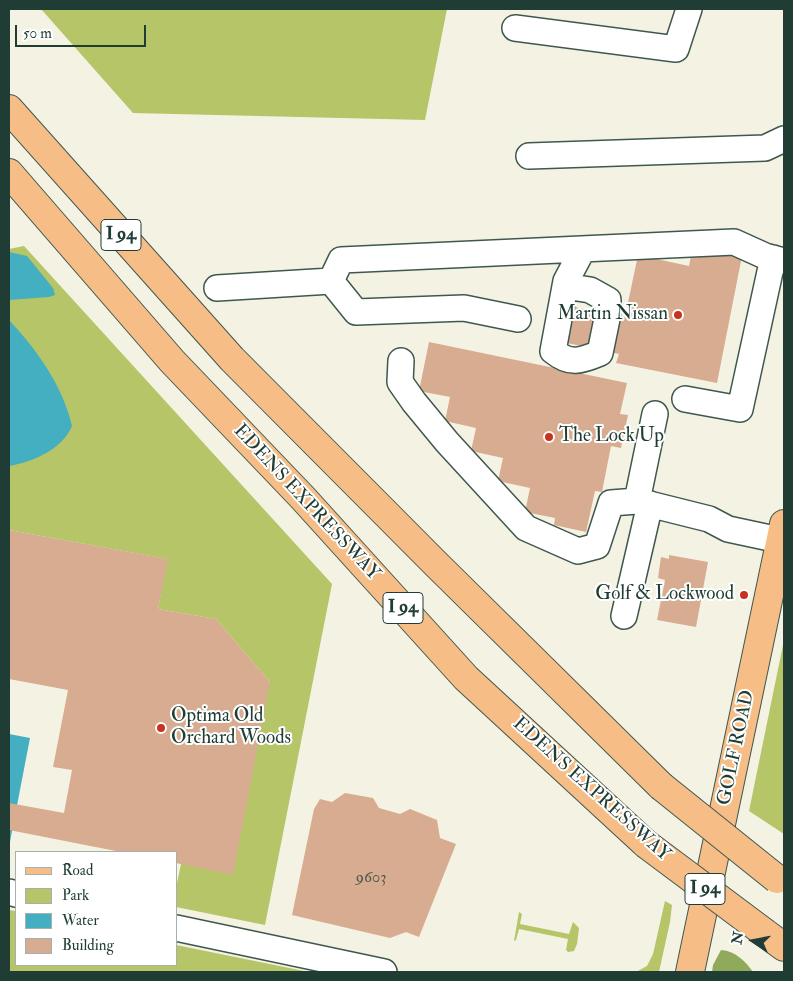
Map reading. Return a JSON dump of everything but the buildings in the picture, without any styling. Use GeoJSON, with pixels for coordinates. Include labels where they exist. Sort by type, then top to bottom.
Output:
{"type":"FeatureCollection","features":[{"type":"Feature","properties":{"kind":"main road","name":"I 94"},"geometry":{"type":"LineString","coordinates":[[10,110],[232,359],[436,564],[661,786],[781,881]]}},
{"type":"Feature","properties":{"kind":"main road","name":"EDENS EXPRESSWAY"},"geometry":{"type":"LineString","coordinates":[[9,173],[172,361],[303,498],[466,678],[646,844],[774,940]]}},
{"type":"Feature","properties":{"kind":"main road","name":"GOLF ROAD"},"geometry":{"type":"LineString","coordinates":[[690,972],[783,535]]}},
{"type":"Feature","properties":{"kind":"street"},"geometry":{"type":"LineString","coordinates":[[515,28],[676,49],[689,9]]}},
{"type":"Feature","properties":{"kind":"street"},"geometry":{"type":"LineString","coordinates":[[529,156],[765,148],[784,139]]}},
{"type":"Feature","properties":{"kind":"street"},"geometry":{"type":"LineString","coordinates":[[331,281],[341,260],[734,242],[778,259],[740,409],[685,399]]}},
{"type":"Feature","properties":{"kind":"street"},"geometry":{"type":"LineString","coordinates":[[565,286],[584,249]]}},
{"type":"Feature","properties":{"kind":"street"},"geometry":{"type":"LineString","coordinates":[[217,288],[331,281]]}},
{"type":"Feature","properties":{"kind":"street"},"geometry":{"type":"LineString","coordinates":[[331,281],[356,312],[464,308],[518,319]]}},
{"type":"Feature","properties":{"kind":"street"},"geometry":{"type":"LineString","coordinates":[[401,361],[400,382],[414,402],[447,442],[526,528],[578,551],[597,546],[611,503],[644,503],[709,519],[728,529],[783,535]]}},
{"type":"Feature","properties":{"kind":"street"},"geometry":{"type":"LineString","coordinates":[[624,616],[644,503],[654,414]]}},
{"type":"Feature","properties":{"kind":"street"},"geometry":{"type":"LineString","coordinates":[[178,928],[342,968],[384,972]]}},
{"type":"Feature","properties":{"kind":"green space"},"geometry":{"type":"Polygon","coordinates":[[[41,9],[447,9],[425,120],[133,113],[41,9]]]}},
{"type":"Feature","properties":{"kind":"green space"},"geometry":{"type":"Polygon","coordinates":[[[24,246],[332,584],[265,925],[178,907],[178,878],[181,864],[270,682],[216,619],[158,609],[167,559],[9,530],[9,249],[24,246]]]}},
{"type":"Feature","properties":{"kind":"green space"},"geometry":{"type":"Polygon","coordinates":[[[784,640],[784,834],[749,811],[784,640]]]}},
{"type":"Feature","properties":{"kind":"green space"},"geometry":{"type":"Polygon","coordinates":[[[665,901],[672,905],[659,972],[636,972],[647,966],[653,954],[665,901]]]}},
{"type":"Feature","properties":{"kind":"green space"},"geometry":{"type":"Polygon","coordinates":[[[9,910],[15,911],[15,966],[178,966],[178,945],[309,972],[9,972],[9,910]]]}},
{"type":"Feature","properties":{"kind":"green space"},"geometry":{"type":"Polygon","coordinates":[[[519,912],[522,914],[520,924],[569,934],[573,922],[579,928],[574,951],[568,952],[566,950],[568,939],[519,929],[514,941],[519,912]]]}},
{"type":"Feature","properties":{"kind":"green space"},"geometry":{"type":"Polygon","coordinates":[[[721,950],[736,955],[753,972],[712,972],[713,965],[721,950]]]}},
{"type":"Feature","properties":{"kind":"water"},"geometry":{"type":"Polygon","coordinates":[[[9,252],[27,256],[53,288],[55,295],[9,300],[9,252]]]}},
{"type":"Feature","properties":{"kind":"water"},"geometry":{"type":"Polygon","coordinates":[[[9,320],[48,369],[68,411],[72,426],[61,442],[45,454],[9,466],[9,320]]]}},
{"type":"Feature","properties":{"kind":"water"},"geometry":{"type":"Polygon","coordinates":[[[9,734],[30,738],[9,847],[9,734]]]}},
{"type":"Feature","properties":{"kind":"place","name":"Martin Nissan"},"geometry":{"type":"Point","coordinates":[678,315]}},
{"type":"Feature","properties":{"kind":"place","name":"The Lock Up"},"geometry":{"type":"Point","coordinates":[549,437]}},
{"type":"Feature","properties":{"kind":"place","name":"Golf & Lockwood"},"geometry":{"type":"Point","coordinates":[744,595]}},
{"type":"Feature","properties":{"kind":"place","name":"Optima Old Orchard Woods"},"geometry":{"type":"Point","coordinates":[161,728]}}]}
